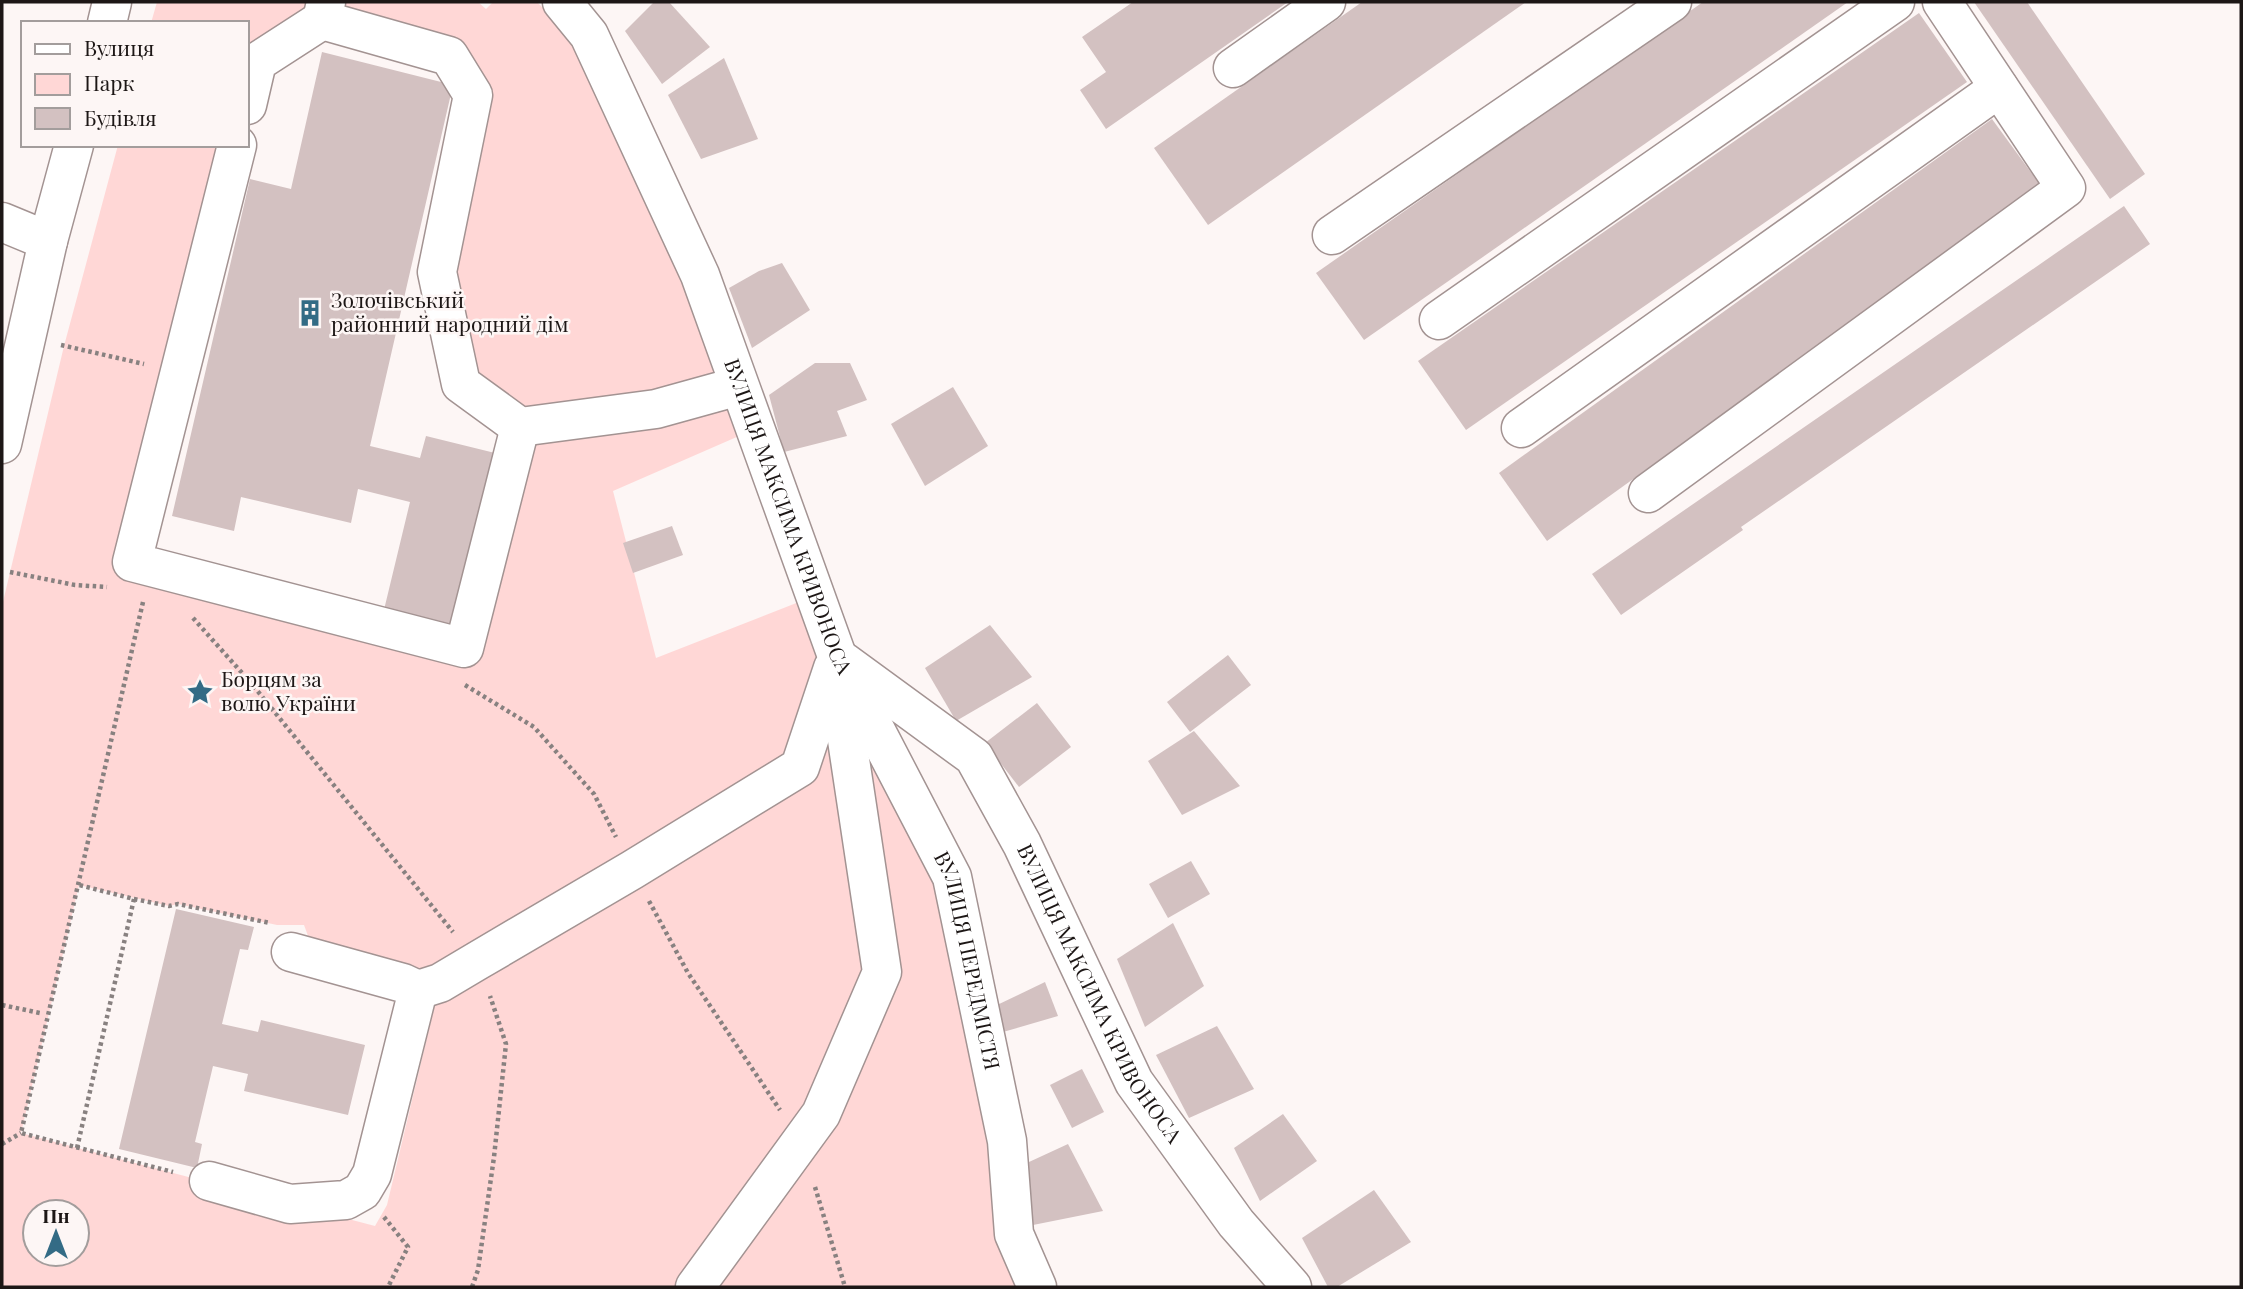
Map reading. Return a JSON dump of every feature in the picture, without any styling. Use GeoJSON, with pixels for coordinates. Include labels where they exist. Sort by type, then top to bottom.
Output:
{"type":"FeatureCollection","features":[{"type":"Feature","properties":{"kind":"street"},"geometry":{"type":"LineString","coordinates":[[107,21],[112,2]]}},
{"type":"Feature","properties":{"kind":"street","name":"ВУЛИЦЯ МАКСИМА КРИВОНОСА"},"geometry":{"type":"LineString","coordinates":[[562,2],[589,34],[700,275],[837,656],[974,757],[1022,844],[1134,1082],[1236,1223],[1292,1287]]}},
{"type":"Feature","properties":{"kind":"street"},"geometry":{"type":"LineString","coordinates":[[1233,68],[1326,2]]}},
{"type":"Feature","properties":{"kind":"street"},"geometry":{"type":"LineString","coordinates":[[1332,235],[1672,2]]}},
{"type":"Feature","properties":{"kind":"street"},"geometry":{"type":"LineString","coordinates":[[1439,320],[1895,2]]}},
{"type":"Feature","properties":{"kind":"street"},"geometry":{"type":"LineString","coordinates":[[1648,493],[2066,188],[1942,2]]}},
{"type":"Feature","properties":{"kind":"street"},"geometry":{"type":"LineString","coordinates":[[248,101],[257,62],[324,11],[449,56],[473,95],[437,272],[461,384],[520,427],[656,409],[738,386]]}},
{"type":"Feature","properties":{"kind":"street"},"geometry":{"type":"LineString","coordinates":[[1521,428],[2000,88]]}},
{"type":"Feature","properties":{"kind":"street"},"geometry":{"type":"LineString","coordinates":[[2,444],[48,241],[73,147]]}},
{"type":"Feature","properties":{"kind":"street"},"geometry":{"type":"LineString","coordinates":[[236,147],[132,562],[151,570],[464,648],[520,427]]}},
{"type":"Feature","properties":{"kind":"street"},"geometry":{"type":"LineString","coordinates":[[2,222],[48,241]]}},
{"type":"Feature","properties":{"kind":"street"},"geometry":{"type":"LineString","coordinates":[[291,951],[403,983],[418,990],[440,983],[800,767],[837,656]]}},
{"type":"Feature","properties":{"kind":"street"},"geometry":{"type":"LineString","coordinates":[[695,1287],[821,1114],[882,972],[838,683],[837,656]]}},
{"type":"Feature","properties":{"kind":"street","name":"ВУЛИЦЯ ПЕРЕДМІСТЯ"},"geometry":{"type":"LineString","coordinates":[[837,656],[952,877],[1006,1141],[1014,1234],[1037,1287]]}},
{"type":"Feature","properties":{"kind":"street"},"geometry":{"type":"LineString","coordinates":[[209,1181],[290,1204],[345,1200],[362,1191],[372,1174],[418,990]]}},
{"type":"Feature","properties":{"kind":"path"},"geometry":{"type":"LineString","coordinates":[[26,337],[179,373]]}},
{"type":"Feature","properties":{"kind":"path"},"geometry":{"type":"LineString","coordinates":[[10,572],[75,585],[131,590],[151,570]]}},
{"type":"Feature","properties":{"kind":"path"},"geometry":{"type":"LineString","coordinates":[[21,1133],[151,570]]}},
{"type":"Feature","properties":{"kind":"path"},"geometry":{"type":"LineString","coordinates":[[187,612],[251,683],[477,961],[485,979],[506,1044],[494,1157],[478,1270],[472,1287]]}},
{"type":"Feature","properties":{"kind":"path"},"geometry":{"type":"LineString","coordinates":[[464,684],[534,727],[594,794],[688,973],[801,1142],[845,1287]]}},
{"type":"Feature","properties":{"kind":"path"},"geometry":{"type":"LineString","coordinates":[[79,885],[134,899],[169,906],[178,904],[277,925],[291,951]]}},
{"type":"Feature","properties":{"kind":"path"},"geometry":{"type":"LineString","coordinates":[[77,1148],[134,899]]}},
{"type":"Feature","properties":{"kind":"path"},"geometry":{"type":"LineString","coordinates":[[2,1005],[40,1013]]}},
{"type":"Feature","properties":{"kind":"path"},"geometry":{"type":"LineString","coordinates":[[2,1144],[21,1133],[209,1181]]}},
{"type":"Feature","properties":{"kind":"path"},"geometry":{"type":"LineString","coordinates":[[362,1191],[408,1247],[388,1287]]}},
{"type":"Feature","properties":{"kind":"green space"},"geometry":{"type":"Polygon","coordinates":[[[157,2],[478,2],[486,9],[493,2],[537,2],[577,42],[685,278],[739,436],[613,491],[656,658],[804,600],[952,877],[1037,1287],[2,1287],[2,606],[64,346],[117,147],[236,147],[132,562],[376,626],[520,427],[461,384],[437,272],[473,95],[449,56],[322,20],[258,62],[248,101],[248,21],[152,21],[157,2]],[[79,885],[21,1133],[375,1226],[387,1205],[440,983],[314,952],[304,925],[277,925],[178,904],[169,906],[79,885]]]}},
{"type":"Feature","properties":{"kind":"building"},"geometry":{"type":"Polygon","coordinates":[[[654,2],[669,2],[710,47],[662,84],[625,31],[654,2]]]}},
{"type":"Feature","properties":{"kind":"building"},"geometry":{"type":"Polygon","coordinates":[[[1133,2],[1288,2],[1106,129],[1080,90],[1106,72],[1082,37],[1133,2]]]}},
{"type":"Feature","properties":{"kind":"building"},"geometry":{"type":"Polygon","coordinates":[[[1362,2],[1526,2],[1208,225],[1154,148],[1362,2]]]}},
{"type":"Feature","properties":{"kind":"building"},"geometry":{"type":"Polygon","coordinates":[[[1703,2],[1848,2],[1364,340],[1316,273],[1703,2]]]}},
{"type":"Feature","properties":{"kind":"building"},"geometry":{"type":"Polygon","coordinates":[[[1974,2],[2027,2],[2145,174],[2110,199],[1974,2]]]}},
{"type":"Feature","properties":{"kind":"building"},"geometry":{"type":"Polygon","coordinates":[[[1919,13],[1967,82],[1466,430],[1418,361],[1919,13]]]}},
{"type":"Feature","properties":{"kind":"building","name":"Золочівський районний народний дім"},"geometry":{"type":"Polygon","coordinates":[[[322,52],[453,85],[370,446],[420,458],[426,436],[495,453],[452,632],[383,614],[410,502],[358,489],[351,523],[241,497],[234,531],[172,516],[250,179],[291,189],[322,52]]]}},
{"type":"Feature","properties":{"kind":"building"},"geometry":{"type":"Polygon","coordinates":[[[724,58],[758,139],[701,159],[668,95],[724,58]]]}},
{"type":"Feature","properties":{"kind":"building"},"geometry":{"type":"Polygon","coordinates":[[[1992,119],[2041,186],[1547,541],[1499,473],[1992,119]]]}},
{"type":"Feature","properties":{"kind":"building"},"geometry":{"type":"Polygon","coordinates":[[[2124,206],[2150,244],[1741,527],[1743,530],[1621,615],[1592,574],[2124,206]]]}},
{"type":"Feature","properties":{"kind":"building"},"geometry":{"type":"Polygon","coordinates":[[[782,263],[810,310],[752,348],[729,288],[759,271],[782,263]]]}},
{"type":"Feature","properties":{"kind":"building"},"geometry":{"type":"Polygon","coordinates":[[[815,363],[850,363],[867,400],[837,411],[847,436],[784,452],[769,395],[815,363]]]}},
{"type":"Feature","properties":{"kind":"building"},"geometry":{"type":"Polygon","coordinates":[[[953,387],[988,446],[925,486],[891,424],[953,387]]]}},
{"type":"Feature","properties":{"kind":"building"},"geometry":{"type":"Polygon","coordinates":[[[672,526],[683,555],[633,573],[623,543],[672,526]]]}},
{"type":"Feature","properties":{"kind":"building"},"geometry":{"type":"Polygon","coordinates":[[[990,625],[1032,677],[956,721],[925,668],[990,625]]]}},
{"type":"Feature","properties":{"kind":"building"},"geometry":{"type":"Polygon","coordinates":[[[1228,655],[1251,685],[1190,732],[1167,702],[1228,655]]]}},
{"type":"Feature","properties":{"kind":"building"},"geometry":{"type":"Polygon","coordinates":[[[1037,703],[1071,747],[1019,787],[985,743],[1037,703]]]}},
{"type":"Feature","properties":{"kind":"building"},"geometry":{"type":"Polygon","coordinates":[[[1194,731],[1240,786],[1182,815],[1148,761],[1194,731]]]}},
{"type":"Feature","properties":{"kind":"building"},"geometry":{"type":"Polygon","coordinates":[[[1191,861],[1210,894],[1168,918],[1149,884],[1191,861]]]}},
{"type":"Feature","properties":{"kind":"building"},"geometry":{"type":"Polygon","coordinates":[[[176,909],[254,927],[248,950],[240,949],[222,1024],[258,1032],[261,1020],[365,1045],[348,1115],[244,1091],[248,1074],[213,1066],[195,1142],[202,1144],[197,1168],[119,1149],[176,909]]]}},
{"type":"Feature","properties":{"kind":"building"},"geometry":{"type":"Polygon","coordinates":[[[1173,923],[1204,986],[1145,1027],[1117,959],[1173,923]]]}},
{"type":"Feature","properties":{"kind":"building"},"geometry":{"type":"Polygon","coordinates":[[[1045,982],[1058,1016],[1003,1032],[995,1006],[1045,982]]]}},
{"type":"Feature","properties":{"kind":"building"},"geometry":{"type":"Polygon","coordinates":[[[1217,1026],[1254,1089],[1189,1118],[1156,1055],[1217,1026]]]}},
{"type":"Feature","properties":{"kind":"building"},"geometry":{"type":"Polygon","coordinates":[[[1082,1069],[1104,1112],[1072,1128],[1050,1085],[1082,1069]]]}},
{"type":"Feature","properties":{"kind":"building"},"geometry":{"type":"Polygon","coordinates":[[[1283,1114],[1317,1161],[1260,1201],[1234,1148],[1283,1114]]]}},
{"type":"Feature","properties":{"kind":"building"},"geometry":{"type":"Polygon","coordinates":[[[1068,1144],[1103,1211],[1033,1225],[1016,1168],[1068,1144]]]}},
{"type":"Feature","properties":{"kind":"building"},"geometry":{"type":"Polygon","coordinates":[[[1374,1190],[1411,1242],[1337,1287],[1328,1287],[1302,1238],[1374,1190]]]}},
{"type":"Feature","properties":{"kind":"place","name":"Золочівський районний народний дім"},"geometry":{"type":"Point","coordinates":[310,313]}},
{"type":"Feature","properties":{"kind":"place","name":"Борцям за волю України"},"geometry":{"type":"Point","coordinates":[200,692]}}]}
